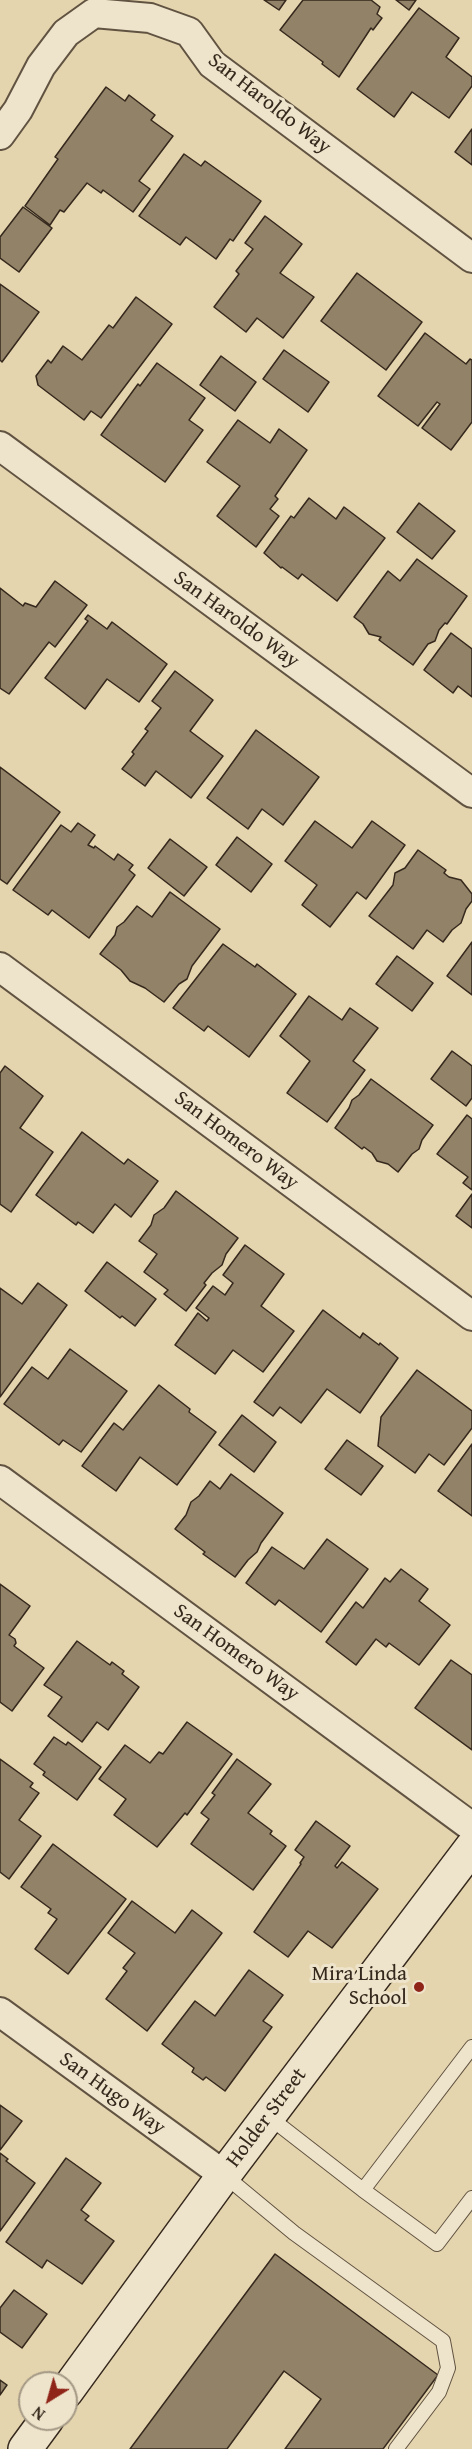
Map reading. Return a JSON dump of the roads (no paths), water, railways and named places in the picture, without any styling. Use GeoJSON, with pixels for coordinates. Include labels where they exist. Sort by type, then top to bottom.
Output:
{"type":"FeatureCollection","features":[{"type":"Feature","properties":{"kind":"street","name":"San Haroldo Way"},"geometry":{"type":"LineString","coordinates":[[0,135],[18,110],[41,66],[66,33],[94,13],[150,18],[189,32],[212,64],[472,258]]}},
{"type":"Feature","properties":{"kind":"street","name":"San Haroldo Way"},"geometry":{"type":"LineString","coordinates":[[0,446],[472,793]]}},
{"type":"Feature","properties":{"kind":"street","name":"San Homero Way"},"geometry":{"type":"LineString","coordinates":[[0,967],[472,1316]]}},
{"type":"Feature","properties":{"kind":"street","name":"San Homero Way"},"geometry":{"type":"LineString","coordinates":[[0,1480],[472,1827]]}},
{"type":"Feature","properties":{"kind":"street","name":"Holder Street"},"geometry":{"type":"LineString","coordinates":[[78,2376],[224,2175],[469,1857]]}},
{"type":"Feature","properties":{"kind":"street","name":"San Hugo Way"},"geometry":{"type":"LineString","coordinates":[[0,2012],[224,2175]]}},
{"type":"Feature","properties":{"kind":"street"},"geometry":{"type":"LineString","coordinates":[[25,2449],[38,2431]]}},
{"type":"Feature","properties":{"kind":"lane"},"geometry":{"type":"LineString","coordinates":[[363,2190],[472,2047]]}},
{"type":"Feature","properties":{"kind":"lane"},"geometry":{"type":"LineString","coordinates":[[269,2116],[363,2190],[437,2244],[472,2198]]}},
{"type":"Feature","properties":{"kind":"lane"},"geometry":{"type":"LineString","coordinates":[[224,2175],[294,2233],[443,2341],[448,2368],[439,2392],[396,2449]]}},
{"type":"Feature","properties":{"kind":"place","name":"Mira Linda School"},"geometry":{"type":"Point","coordinates":[419,1987]}}]}
